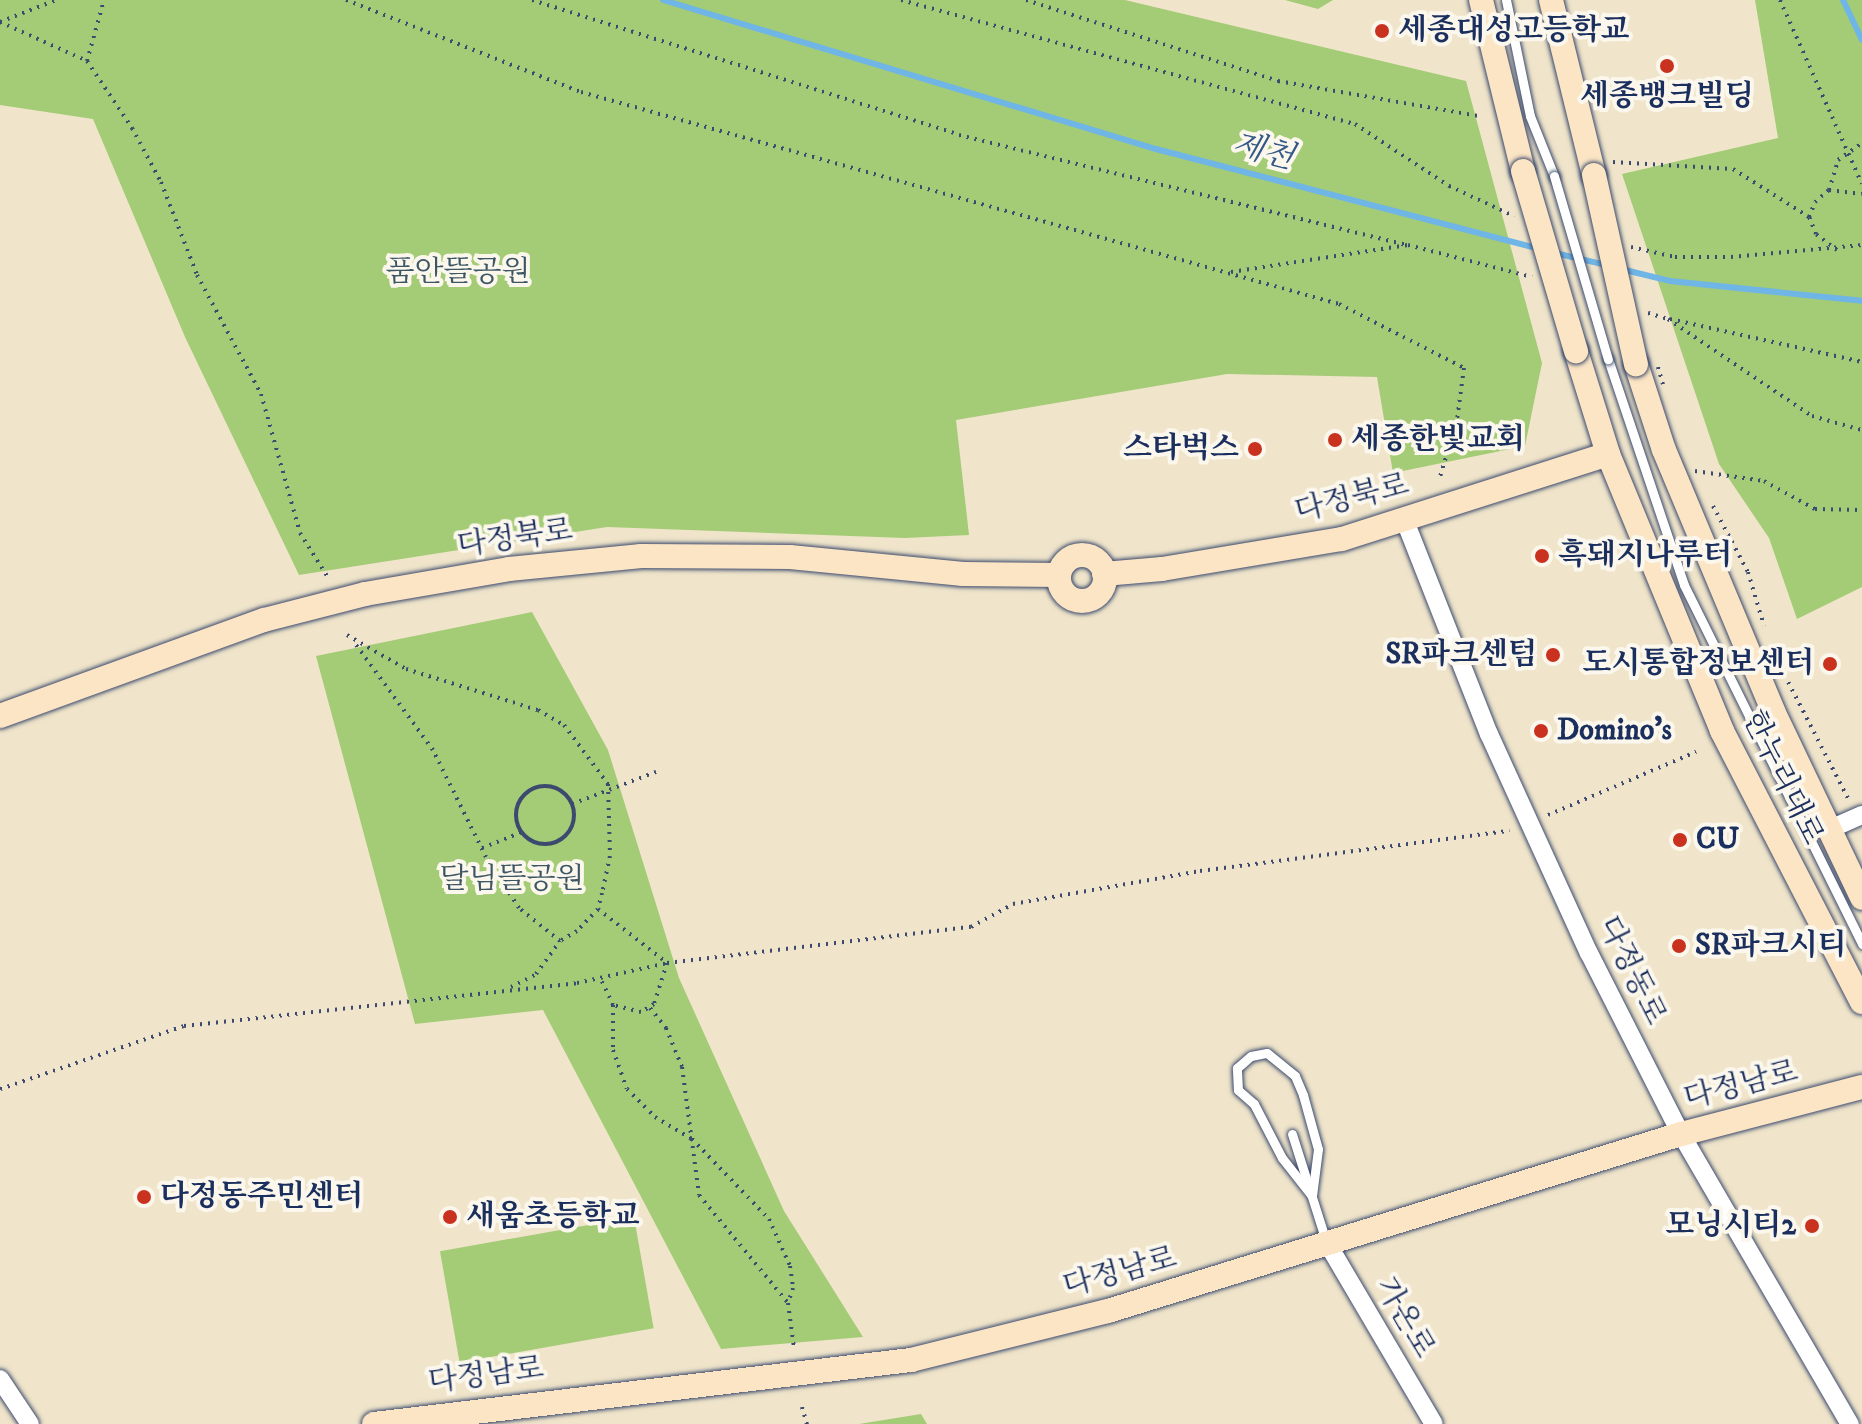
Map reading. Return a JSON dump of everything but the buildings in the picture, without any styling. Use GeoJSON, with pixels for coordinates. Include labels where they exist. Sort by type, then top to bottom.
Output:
{"type":"FeatureCollection","features":[{"type":"Feature","properties":{"kind":"street","name":"한누리대로"},"geometry":{"type":"LineString","coordinates":[[1481,0],[1523,171],[1608,454],[1722,731],[1862,1002]]}},
{"type":"Feature","properties":{"kind":"street"},"geometry":{"type":"LineString","coordinates":[[1551,0],[1598,169]]}},
{"type":"Feature","properties":{"kind":"street","name":"한누리대로"},"geometry":{"type":"LineString","coordinates":[[1598,169],[1636,364],[1673,474],[1828,830],[1862,898]]}},
{"type":"Feature","properties":{"kind":"street","name":"다정북로"},"geometry":{"type":"LineString","coordinates":[[1104,574],[1313,544],[1405,521],[1608,454]]}},
{"type":"Feature","properties":{"kind":"street","name":"다정동로"},"geometry":{"type":"LineString","coordinates":[[1405,521],[1489,734],[1589,953],[1681,1134],[1850,1424]]}},
{"type":"Feature","properties":{"kind":"street","name":"다정북로"},"geometry":{"type":"LineString","coordinates":[[0,716],[264,620],[365,594],[509,569],[641,556],[745,557],[963,574],[1059,575]]}},
{"type":"Feature","properties":{"kind":"street"},"geometry":{"type":"LineString","coordinates":[[1077,556],[1097,561],[1104,574],[1102,589],[1083,601],[1062,591],[1059,575],[1065,563],[1077,556]]}},
{"type":"Feature","properties":{"kind":"street"},"geometry":{"type":"LineString","coordinates":[[1828,830],[1860,816]]}},
{"type":"Feature","properties":{"kind":"street","name":"다정남로"},"geometry":{"type":"LineString","coordinates":[[374,1424],[911,1360],[1108,1311],[1326,1241],[1681,1134],[1862,1087]]}},
{"type":"Feature","properties":{"kind":"street","name":"가온로"},"geometry":{"type":"LineString","coordinates":[[1326,1241],[1434,1424]]}},
{"type":"Feature","properties":{"kind":"street"},"geometry":{"type":"LineString","coordinates":[[0,1379],[30,1424]]}},
{"type":"Feature","properties":{"kind":"lane"},"geometry":{"type":"LineString","coordinates":[[1506,0],[1530,116],[1554,176],[1608,359],[1684,585],[1862,944]]}},
{"type":"Feature","properties":{"kind":"lane"},"geometry":{"type":"LineString","coordinates":[[1267,1053],[1283,1064],[1303,1095],[1318,1149],[1312,1196],[1282,1158],[1254,1104],[1238,1090],[1237,1068],[1251,1056],[1267,1053]]}},
{"type":"Feature","properties":{"kind":"lane"},"geometry":{"type":"LineString","coordinates":[[1292,1134],[1326,1241]]}},
{"type":"Feature","properties":{"kind":"path"},"geometry":{"type":"LineString","coordinates":[[0,22],[56,0]]}},
{"type":"Feature","properties":{"kind":"path"},"geometry":{"type":"LineString","coordinates":[[87,61],[104,0]]}},
{"type":"Feature","properties":{"kind":"path"},"geometry":{"type":"LineString","coordinates":[[346,0],[581,92],[1339,304],[1464,368],[1457,420],[1440,477]]}},
{"type":"Feature","properties":{"kind":"path"},"geometry":{"type":"LineString","coordinates":[[532,0],[959,135],[1408,245]]}},
{"type":"Feature","properties":{"kind":"path"},"geometry":{"type":"LineString","coordinates":[[901,0],[1355,124],[1449,186],[1517,217]]}},
{"type":"Feature","properties":{"kind":"path"},"geometry":{"type":"LineString","coordinates":[[1026,0],[1278,81],[1478,116]]}},
{"type":"Feature","properties":{"kind":"path"},"geometry":{"type":"LineString","coordinates":[[1780,0],[1862,184]]}},
{"type":"Feature","properties":{"kind":"path"},"geometry":{"type":"LineString","coordinates":[[0,22],[87,61],[146,155],[197,275],[261,394],[300,533],[329,579]]}},
{"type":"Feature","properties":{"kind":"path"},"geometry":{"type":"LineString","coordinates":[[1809,217],[1815,202],[1829,190],[1838,160],[1862,143]]}},
{"type":"Feature","properties":{"kind":"path"},"geometry":{"type":"LineString","coordinates":[[1598,169],[1733,169],[1809,217],[1816,234],[1839,251]]}},
{"type":"Feature","properties":{"kind":"path"},"geometry":{"type":"LineString","coordinates":[[1829,190],[1862,194]]}},
{"type":"Feature","properties":{"kind":"path"},"geometry":{"type":"LineString","coordinates":[[1621,245],[1675,257],[1839,251],[1862,245]]}},
{"type":"Feature","properties":{"kind":"path"},"geometry":{"type":"LineString","coordinates":[[1668,319],[1862,362]]}},
{"type":"Feature","properties":{"kind":"path"},"geometry":{"type":"LineString","coordinates":[[1663,384],[1667,396]]}},
{"type":"Feature","properties":{"kind":"path"},"geometry":{"type":"LineString","coordinates":[[1690,458],[1702,484]]}},
{"type":"Feature","properties":{"kind":"path"},"geometry":{"type":"LineString","coordinates":[[1695,471],[1764,481],[1815,509],[1862,510]]}},
{"type":"Feature","properties":{"kind":"path"},"geometry":{"type":"LineString","coordinates":[[1709,496],[1748,572],[1768,641]]}},
{"type":"Feature","properties":{"kind":"path"},"geometry":{"type":"LineString","coordinates":[[347,635],[433,750],[482,848],[519,908],[560,941]]}},
{"type":"Feature","properties":{"kind":"path"},"geometry":{"type":"LineString","coordinates":[[354,642],[406,669],[538,710],[564,725],[609,789],[610,856],[598,909],[560,941],[536,974],[502,990]]}},
{"type":"Feature","properties":{"kind":"path"},"geometry":{"type":"LineString","coordinates":[[1775,655],[1860,816]]}},
{"type":"Feature","properties":{"kind":"path"},"geometry":{"type":"LineString","coordinates":[[1548,815],[1696,752]]}},
{"type":"Feature","properties":{"kind":"path"},"geometry":{"type":"LineString","coordinates":[[572,804],[656,772]]}},
{"type":"Feature","properties":{"kind":"path"},"geometry":{"type":"LineString","coordinates":[[555,788],[572,804],[572,826],[560,840],[541,844],[522,832],[517,808],[528,792],[555,788]]}},
{"type":"Feature","properties":{"kind":"path"},"geometry":{"type":"LineString","coordinates":[[0,1089],[184,1026],[502,990],[600,977],[667,963],[971,927],[1029,901],[1200,871],[1509,831]]}},
{"type":"Feature","properties":{"kind":"path"},"geometry":{"type":"LineString","coordinates":[[482,848],[522,832]]}},
{"type":"Feature","properties":{"kind":"path"},"geometry":{"type":"LineString","coordinates":[[598,909],[667,963]]}},
{"type":"Feature","properties":{"kind":"path"},"geometry":{"type":"LineString","coordinates":[[613,1005],[641,1012],[650,1008],[667,963]]}},
{"type":"Feature","properties":{"kind":"path"},"geometry":{"type":"LineString","coordinates":[[600,977],[613,1005],[613,1050],[627,1089],[662,1122],[692,1139],[769,1219],[790,1266],[793,1288],[788,1303],[794,1348]]}},
{"type":"Feature","properties":{"kind":"path"},"geometry":{"type":"LineString","coordinates":[[650,1008],[666,1028],[682,1067],[699,1195],[788,1303]]}},
{"type":"Feature","properties":{"kind":"path"},"geometry":{"type":"LineString","coordinates":[[802,1407],[807,1424]]}},
{"type":"Feature","properties":{"kind":"green space","name":"품안뜰공원"},"geometry":{"type":"Polygon","coordinates":[[[0,0],[1125,0],[1466,81],[1542,363],[1525,446],[1393,473],[1377,377],[1227,374],[956,420],[969,535],[905,538],[607,527],[299,575],[185,337],[93,119],[0,105],[0,0]]]}},
{"type":"Feature","properties":{"kind":"green space"},"geometry":{"type":"Polygon","coordinates":[[[1285,0],[1333,0],[1318,9],[1285,0]]]}},
{"type":"Feature","properties":{"kind":"green space"},"geometry":{"type":"Polygon","coordinates":[[[1755,0],[1862,0],[1862,587],[1797,619],[1769,538],[1719,464],[1622,174],[1778,138],[1755,0]]]}},
{"type":"Feature","properties":{"kind":"green space","name":"달님뜰공원"},"geometry":{"type":"Polygon","coordinates":[[[532,612],[608,750],[679,978],[784,1211],[863,1337],[721,1349],[543,1010],[415,1024],[316,656],[532,612]]]}},
{"type":"Feature","properties":{"kind":"green space"},"geometry":{"type":"Polygon","coordinates":[[[634,1217],[654,1328],[460,1362],[440,1251],[634,1217]]]}},
{"type":"Feature","properties":{"kind":"green space"},"geometry":{"type":"Polygon","coordinates":[[[921,1414],[927,1424],[859,1424],[921,1414]]]}},
{"type":"Feature","properties":{"kind":"waterway","name":"제천"},"geometry":{"type":"LineString","coordinates":[[663,0],[1156,149],[1540,249]]}},
{"type":"Feature","properties":{"kind":"waterway"},"geometry":{"type":"LineString","coordinates":[[1843,0],[1862,40]]}},
{"type":"Feature","properties":{"kind":"waterway","name":"제천"},"geometry":{"type":"LineString","coordinates":[[1555,253],[1606,265]]}},
{"type":"Feature","properties":{"kind":"waterway","name":"제천"},"geometry":{"type":"LineString","coordinates":[[1621,269],[1670,281],[1862,301]]}},
{"type":"Feature","properties":{"kind":"place","name":"세종대성고등학교"},"geometry":{"type":"Point","coordinates":[1382,31]}},
{"type":"Feature","properties":{"kind":"place","name":"세종뱅크빌딩"},"geometry":{"type":"Point","coordinates":[1667,66]}},
{"type":"Feature","properties":{"kind":"place","name":"세종한빛교회"},"geometry":{"type":"Point","coordinates":[1335,440]}},
{"type":"Feature","properties":{"kind":"place","name":"스타벅스"},"geometry":{"type":"Point","coordinates":[1255,449]}},
{"type":"Feature","properties":{"kind":"place","name":"흑돼지나루터"},"geometry":{"type":"Point","coordinates":[1542,556]}},
{"type":"Feature","properties":{"kind":"place","name":"SR파크센텀"},"geometry":{"type":"Point","coordinates":[1553,655]}},
{"type":"Feature","properties":{"kind":"place","name":"도시통합정보센터"},"geometry":{"type":"Point","coordinates":[1830,664]}},
{"type":"Feature","properties":{"kind":"place","name":"Domino's"},"geometry":{"type":"Point","coordinates":[1541,731]}},
{"type":"Feature","properties":{"kind":"place","name":"CU"},"geometry":{"type":"Point","coordinates":[1680,840]}},
{"type":"Feature","properties":{"kind":"place","name":"SR파크시티"},"geometry":{"type":"Point","coordinates":[1679,946]}},
{"type":"Feature","properties":{"kind":"place","name":"다정동주민센터"},"geometry":{"type":"Point","coordinates":[144,1197]}},
{"type":"Feature","properties":{"kind":"place","name":"새움초등학교"},"geometry":{"type":"Point","coordinates":[450,1217]}},
{"type":"Feature","properties":{"kind":"place","name":"모닝시티2"},"geometry":{"type":"Point","coordinates":[1812,1226]}}]}
